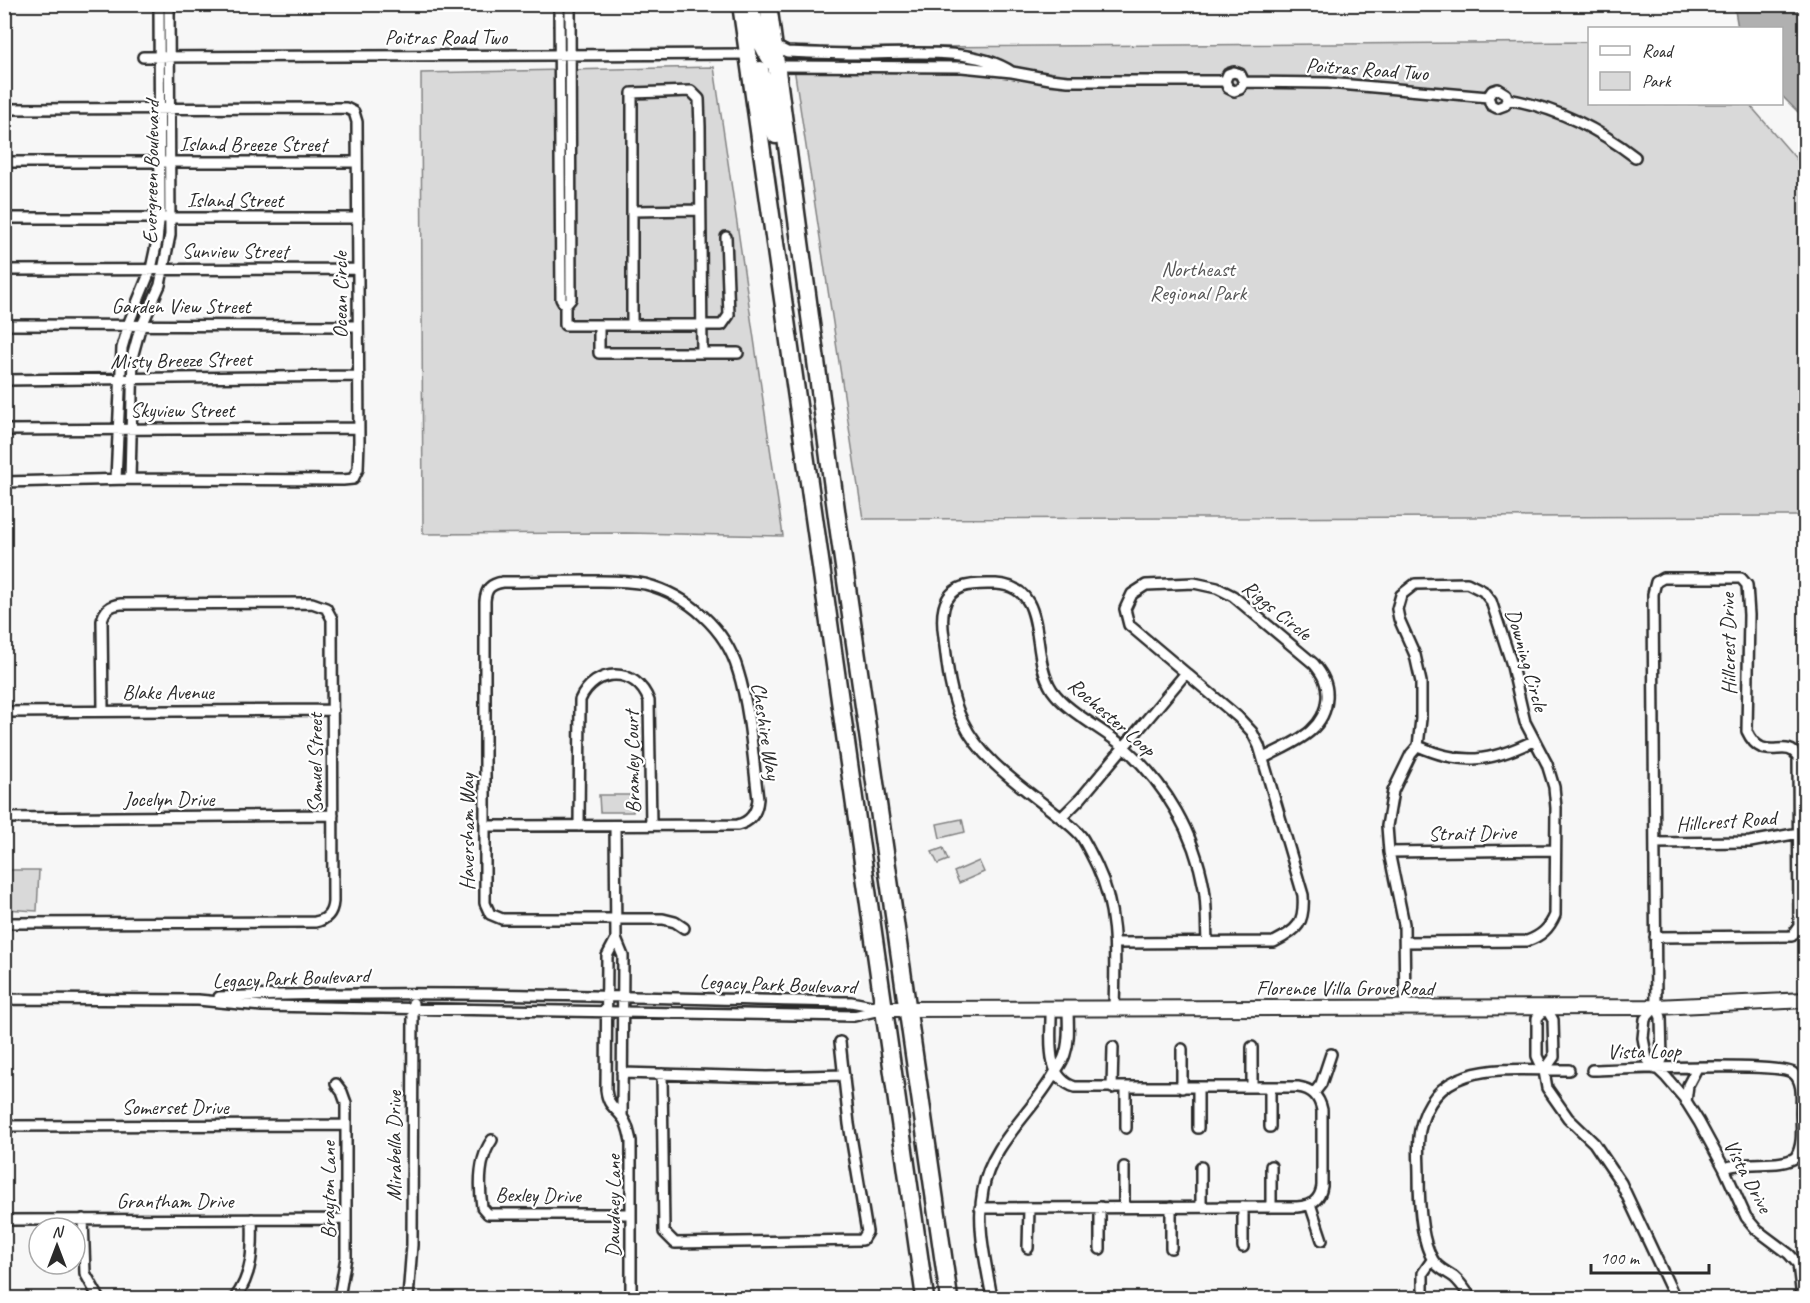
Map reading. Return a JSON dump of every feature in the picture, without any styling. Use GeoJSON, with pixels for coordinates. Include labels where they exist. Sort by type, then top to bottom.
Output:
{"type":"FeatureCollection","features":[{"type":"Feature","properties":{"kind":"highway"},"geometry":{"type":"LineString","coordinates":[[741,4],[925,1299]]}},
{"type":"Feature","properties":{"kind":"highway"},"geometry":{"type":"LineString","coordinates":[[751,4],[761,44],[776,66]]}},
{"type":"Feature","properties":{"kind":"highway"},"geometry":{"type":"LineString","coordinates":[[768,4],[842,550],[949,1299]]}},
{"type":"Feature","properties":{"kind":"highway"},"geometry":{"type":"LineString","coordinates":[[748,54],[756,61],[762,78],[777,136],[789,220],[799,237]]}},
{"type":"Feature","properties":{"kind":"highway"},"geometry":{"type":"LineString","coordinates":[[798,402],[806,423],[828,535],[833,547],[842,550]]}},
{"type":"Feature","properties":{"kind":"street","name":"Evergreen Boulevard"},"geometry":{"type":"LineString","coordinates":[[116,479],[122,348],[129,324],[151,270],[158,241],[159,4]]}},
{"type":"Feature","properties":{"kind":"street","name":"Evergreen Boulevard"},"geometry":{"type":"LineString","coordinates":[[130,479],[133,354],[160,285],[170,235],[169,4]]}},
{"type":"Feature","properties":{"kind":"street"},"geometry":{"type":"LineString","coordinates":[[560,4],[560,242],[561,299],[565,306],[565,325],[722,325],[729,315],[726,237]]}},
{"type":"Feature","properties":{"kind":"street"},"geometry":{"type":"LineString","coordinates":[[565,306],[571,298],[570,4]]}},
{"type":"Feature","properties":{"kind":"street","name":"Poitras Road Two"},"geometry":{"type":"LineString","coordinates":[[773,45],[788,52],[956,55],[986,61],[1005,67],[1012,72]]}},
{"type":"Feature","properties":{"kind":"street","name":"Poitras Road Two"},"geometry":{"type":"LineString","coordinates":[[143,57],[748,54]]}},
{"type":"Feature","properties":{"kind":"street","name":"Poitras Road Two"},"geometry":{"type":"LineString","coordinates":[[776,66],[954,66],[1068,81],[1225,81],[1228,74],[1234,72],[1240,74],[1244,82],[1328,83],[1488,97],[1492,91],[1498,89],[1506,94],[1507,99],[1535,105],[1570,117],[1604,134],[1635,157]]}},
{"type":"Feature","properties":{"kind":"street"},"geometry":{"type":"LineString","coordinates":[[633,325],[632,93],[691,92],[699,99],[702,353]]}},
{"type":"Feature","properties":{"kind":"street","name":"Ocean Circle"},"geometry":{"type":"LineString","coordinates":[[4,109],[346,108],[354,112],[357,122],[359,376],[358,469],[353,479],[116,479],[4,482]]}},
{"type":"Feature","properties":{"kind":"street","name":"Island Breeze Street"},"geometry":{"type":"LineString","coordinates":[[4,162],[357,162]]}},
{"type":"Feature","properties":{"kind":"street"},"geometry":{"type":"LineString","coordinates":[[632,211],[700,210]]}},
{"type":"Feature","properties":{"kind":"street","name":"Island Street"},"geometry":{"type":"LineString","coordinates":[[4,218],[358,218]]}},
{"type":"Feature","properties":{"kind":"street"},"geometry":{"type":"LineString","coordinates":[[560,242],[571,242]]}},
{"type":"Feature","properties":{"kind":"street","name":"Sunview Street"},"geometry":{"type":"LineString","coordinates":[[4,270],[358,269]]}},
{"type":"Feature","properties":{"kind":"street","name":"Garden View Street"},"geometry":{"type":"LineString","coordinates":[[4,325],[358,326]]}},
{"type":"Feature","properties":{"kind":"street"},"geometry":{"type":"LineString","coordinates":[[599,325],[599,353],[738,353]]}},
{"type":"Feature","properties":{"kind":"street","name":"Misty Breeze Street"},"geometry":{"type":"LineString","coordinates":[[4,380],[359,376]]}},
{"type":"Feature","properties":{"kind":"street","name":"Skyview Street"},"geometry":{"type":"LineString","coordinates":[[4,430],[359,428]]}},
{"type":"Feature","properties":{"kind":"street","name":"Hillcrest Drive"},"geometry":{"type":"LineString","coordinates":[[1655,937],[1792,936],[1800,923],[1797,754],[1789,750],[1759,749],[1752,743],[1747,731],[1749,615],[1747,585],[1741,578],[1663,578],[1656,582],[1653,594],[1652,681],[1655,843],[1655,937],[1656,1007]]}},
{"type":"Feature","properties":{"kind":"street","name":"Cheshire Way"},"geometry":{"type":"LineString","coordinates":[[486,826],[737,825],[749,820],[756,810],[758,799],[743,689],[734,660],[723,640],[708,621],[689,604],[667,592],[643,584],[620,581],[502,582],[489,587]]}},
{"type":"Feature","properties":{"kind":"street","name":"Riggs Circle"},"geometry":{"type":"LineString","coordinates":[[1117,943],[1274,942],[1294,932],[1304,912],[1303,896],[1260,746],[1245,724],[1129,625],[1125,609],[1132,594],[1146,585],[1194,583],[1217,588],[1233,596],[1314,664],[1323,675],[1328,689],[1327,710],[1320,723],[1310,733],[1264,758]]}},
{"type":"Feature","properties":{"kind":"street","name":"Downing Circle"},"geometry":{"type":"LineString","coordinates":[[1405,942],[1523,941],[1542,934],[1553,921],[1556,907],[1554,787],[1547,764],[1525,722],[1512,663],[1498,620],[1488,597],[1479,588],[1467,583],[1415,584],[1405,591],[1399,600],[1397,609],[1415,656],[1421,682],[1418,746],[1411,754],[1391,798],[1387,826],[1389,852],[1400,901],[1405,942],[1405,1008]]}},
{"type":"Feature","properties":{"kind":"street","name":"Rochester Loop"},"geometry":{"type":"LineString","coordinates":[[1114,1009],[1117,943],[1110,905],[1098,868],[1080,836],[989,758],[976,743],[958,710],[948,668],[942,618],[945,603],[958,589],[994,584],[1015,588],[1023,593],[1031,606],[1041,665],[1052,690],[1064,703],[1123,747],[1162,788],[1175,808],[1191,842],[1204,890],[1207,941]]}},
{"type":"Feature","properties":{"kind":"street","name":"Haversham Way"},"geometry":{"type":"LineString","coordinates":[[489,587],[485,601],[485,903],[490,914],[502,919],[663,919],[675,922],[684,928]]}},
{"type":"Feature","properties":{"kind":"street","name":"Samuel Street"},"geometry":{"type":"LineString","coordinates":[[4,923],[320,921],[328,917],[333,908],[332,619],[326,608],[312,603],[121,604],[110,607],[104,613],[102,621],[103,710]]}},
{"type":"Feature","properties":{"kind":"street"},"geometry":{"type":"LineString","coordinates":[[1061,818],[1081,798],[1186,674]]}},
{"type":"Feature","properties":{"kind":"street","name":"Bramley Court"},"geometry":{"type":"LineString","coordinates":[[579,826],[580,700],[584,692],[596,680],[611,675],[619,675],[635,681],[642,686],[649,701],[651,825]]}},
{"type":"Feature","properties":{"kind":"street","name":"Blake Avenue"},"geometry":{"type":"LineString","coordinates":[[4,712],[333,710]]}},
{"type":"Feature","properties":{"kind":"street"},"geometry":{"type":"LineString","coordinates":[[1418,746],[1446,757],[1475,760],[1496,757],[1533,741]]}},
{"type":"Feature","properties":{"kind":"street","name":"Jocelyn Drive"},"geometry":{"type":"LineString","coordinates":[[4,818],[333,816]]}},
{"type":"Feature","properties":{"kind":"street"},"geometry":{"type":"LineString","coordinates":[[615,826],[616,939]]}},
{"type":"Feature","properties":{"kind":"street","name":"Hillcrest Road"},"geometry":{"type":"LineString","coordinates":[[1655,843],[1740,843],[1799,832]]}},
{"type":"Feature","properties":{"kind":"street","name":"Strait Drive"},"geometry":{"type":"LineString","coordinates":[[1389,852],[1555,850]]}},
{"type":"Feature","properties":{"kind":"street","name":"Dawdney Lane"},"geometry":{"type":"LineString","coordinates":[[616,939],[607,956],[607,1095],[611,1107],[622,1116],[628,1126],[631,1141],[631,1299]]}},
{"type":"Feature","properties":{"kind":"street","name":"Dawdney Lane"},"geometry":{"type":"LineString","coordinates":[[616,939],[623,956],[622,1116]]}},
{"type":"Feature","properties":{"kind":"street"},"geometry":{"type":"LineString","coordinates":[[4,963],[4,1026]]}},
{"type":"Feature","properties":{"kind":"street","name":"Legacy Park Boulevard"},"geometry":{"type":"LineString","coordinates":[[198,1000],[326,993],[413,994],[851,1002],[884,1009]]}},
{"type":"Feature","properties":{"kind":"street","name":"Mirabella Drive"},"geometry":{"type":"LineString","coordinates":[[408,1299],[412,1245],[413,994]]}},
{"type":"Feature","properties":{"kind":"street","name":"Legacy Park Boulevard"},"geometry":{"type":"LineString","coordinates":[[5,999],[198,1000],[262,1006],[854,1016],[884,1009]]}},
{"type":"Feature","properties":{"kind":"street","name":"Florence Villa Grove Road"},"geometry":{"type":"LineString","coordinates":[[884,1009],[1656,1007],[1806,1000]]}},
{"type":"Feature","properties":{"kind":"street"},"geometry":{"type":"LineString","coordinates":[[1655,1069],[1662,1060],[1661,1017],[1656,1007]]}},
{"type":"Feature","properties":{"kind":"street","name":"Vista Drive"},"geometry":{"type":"LineString","coordinates":[[1656,1007],[1645,1019],[1643,1038],[1647,1059],[1666,1077],[1686,1102],[1724,1168],[1746,1217],[1757,1230],[1789,1254],[1798,1264],[1802,1299]]}},
{"type":"Feature","properties":{"kind":"street"},"geometry":{"type":"LineString","coordinates":[[1544,1071],[1554,1057],[1553,1020],[1546,1008],[1537,1018],[1537,1056],[1544,1071],[1550,1095],[1568,1118],[1594,1143],[1621,1183],[1675,1299]]}},
{"type":"Feature","properties":{"kind":"street"},"geometry":{"type":"LineString","coordinates":[[981,1208],[1297,1207],[1310,1204],[1317,1199],[1322,1186],[1322,1110],[1314,1093],[1302,1088],[1270,1087],[1075,1087],[1064,1083],[1055,1071],[1052,1061],[1051,1009]]}},
{"type":"Feature","properties":{"kind":"street"},"geometry":{"type":"LineString","coordinates":[[992,1299],[982,1232],[981,1208],[985,1180],[1003,1143],[1046,1089],[1063,1060],[1067,1047],[1068,1009]]}},
{"type":"Feature","properties":{"kind":"street"},"geometry":{"type":"LineString","coordinates":[[662,1074],[664,1232],[675,1243],[862,1240],[867,1232],[849,1124],[840,1042]]}},
{"type":"Feature","properties":{"kind":"street"},"geometry":{"type":"LineString","coordinates":[[1112,1088],[1113,1047]]}},
{"type":"Feature","properties":{"kind":"street"},"geometry":{"type":"LineString","coordinates":[[1252,1047],[1252,1087]]}},
{"type":"Feature","properties":{"kind":"street"},"geometry":{"type":"LineString","coordinates":[[1182,1049],[1182,1088]]}},
{"type":"Feature","properties":{"kind":"street"},"geometry":{"type":"LineString","coordinates":[[1314,1093],[1320,1084],[1331,1054]]}},
{"type":"Feature","properties":{"kind":"street","name":"Vista Loop"},"geometry":{"type":"LineString","coordinates":[[1686,1102],[1688,1085],[1696,1068]]}},
{"type":"Feature","properties":{"kind":"street","name":"Vista Loop"},"geometry":{"type":"LineString","coordinates":[[1592,1070],[1784,1069],[1793,1074],[1800,1084],[1802,1141],[1796,1156],[1783,1164],[1733,1164],[1724,1168]]}},
{"type":"Feature","properties":{"kind":"street"},"geometry":{"type":"LineString","coordinates":[[1471,1299],[1459,1282],[1432,1260],[1424,1233],[1419,1190],[1419,1136],[1425,1115],[1431,1104],[1447,1086],[1467,1074],[1488,1071],[1569,1070]]}},
{"type":"Feature","properties":{"kind":"street"},"geometry":{"type":"LineString","coordinates":[[622,1073],[767,1077],[844,1075]]}},
{"type":"Feature","properties":{"kind":"street","name":"Brayton Lane"},"geometry":{"type":"LineString","coordinates":[[336,1084],[344,1097],[346,1125],[345,1270],[339,1299]]}},
{"type":"Feature","properties":{"kind":"street"},"geometry":{"type":"LineString","coordinates":[[1270,1087],[1270,1127]]}},
{"type":"Feature","properties":{"kind":"street"},"geometry":{"type":"LineString","coordinates":[[1126,1088],[1126,1128]]}},
{"type":"Feature","properties":{"kind":"street"},"geometry":{"type":"LineString","coordinates":[[1198,1088],[1198,1128]]}},
{"type":"Feature","properties":{"kind":"street","name":"Somerset Drive"},"geometry":{"type":"LineString","coordinates":[[4,1126],[346,1125]]}},
{"type":"Feature","properties":{"kind":"street","name":"Bexley Drive"},"geometry":{"type":"LineString","coordinates":[[492,1140],[484,1153],[481,1168],[482,1207],[488,1214],[631,1214]]}},
{"type":"Feature","properties":{"kind":"street"},"geometry":{"type":"LineString","coordinates":[[1271,1166],[1271,1207]]}},
{"type":"Feature","properties":{"kind":"street"},"geometry":{"type":"LineString","coordinates":[[1124,1167],[1124,1207]]}},
{"type":"Feature","properties":{"kind":"street"},"geometry":{"type":"LineString","coordinates":[[1201,1167],[1201,1207]]}},
{"type":"Feature","properties":{"kind":"street"},"geometry":{"type":"LineString","coordinates":[[1310,1204],[1322,1240]]}},
{"type":"Feature","properties":{"kind":"street"},"geometry":{"type":"LineString","coordinates":[[1100,1207],[1100,1249]]}},
{"type":"Feature","properties":{"kind":"street"},"geometry":{"type":"LineString","coordinates":[[1171,1207],[1171,1248]]}},
{"type":"Feature","properties":{"kind":"street"},"geometry":{"type":"LineString","coordinates":[[1243,1207],[1243,1247]]}},
{"type":"Feature","properties":{"kind":"street"},"geometry":{"type":"LineString","coordinates":[[1028,1248],[1029,1208]]}},
{"type":"Feature","properties":{"kind":"street","name":"Grantham Drive"},"geometry":{"type":"LineString","coordinates":[[87,1219],[346,1219]]}},
{"type":"Feature","properties":{"kind":"street"},"geometry":{"type":"LineString","coordinates":[[236,1299],[252,1264],[252,1219]]}},
{"type":"Feature","properties":{"kind":"street","name":"Grantham Drive"},"geometry":{"type":"LineString","coordinates":[[4,1220],[27,1220]]}},
{"type":"Feature","properties":{"kind":"street"},"geometry":{"type":"LineString","coordinates":[[1423,1299],[1423,1273],[1432,1260]]}},
{"type":"Feature","properties":{"kind":"street"},"geometry":{"type":"LineString","coordinates":[[87,1276],[99,1299]]}},
{"type":"Feature","properties":{"kind":"green space","name":"Northeast Regional Park"},"geometry":{"type":"Polygon","coordinates":[[[1588,42],[1588,105],[1750,105],[1805,169],[1805,516],[863,519],[791,48],[1588,42]]]}},
{"type":"Feature","properties":{"kind":"green space"},"geometry":{"type":"Polygon","coordinates":[[[714,67],[783,536],[626,533],[423,534],[421,73],[714,67]]]}},
{"type":"Feature","properties":{"kind":"green space"},"geometry":{"type":"Polygon","coordinates":[[[599,795],[633,795],[633,812],[600,812],[599,795]]]}},
{"type":"Feature","properties":{"kind":"green space"},"geometry":{"type":"Polygon","coordinates":[[[962,819],[965,832],[940,838],[937,824],[962,819]]]}},
{"type":"Feature","properties":{"kind":"green space"},"geometry":{"type":"Polygon","coordinates":[[[943,848],[948,860],[938,864],[932,852],[943,848]]]}},
{"type":"Feature","properties":{"kind":"green space"},"geometry":{"type":"Polygon","coordinates":[[[979,861],[984,872],[959,883],[954,872],[979,861]]]}},
{"type":"Feature","properties":{"kind":"green space"},"geometry":{"type":"Polygon","coordinates":[[[4,870],[39,870],[37,911],[5,909],[4,870]]]}},
{"type":"Feature","properties":{"kind":"shaded area"},"geometry":{"type":"Polygon","coordinates":[[[1734,5],[1805,5],[1805,119],[1783,97],[1783,27],[1738,27],[1734,5]]]}}]}
